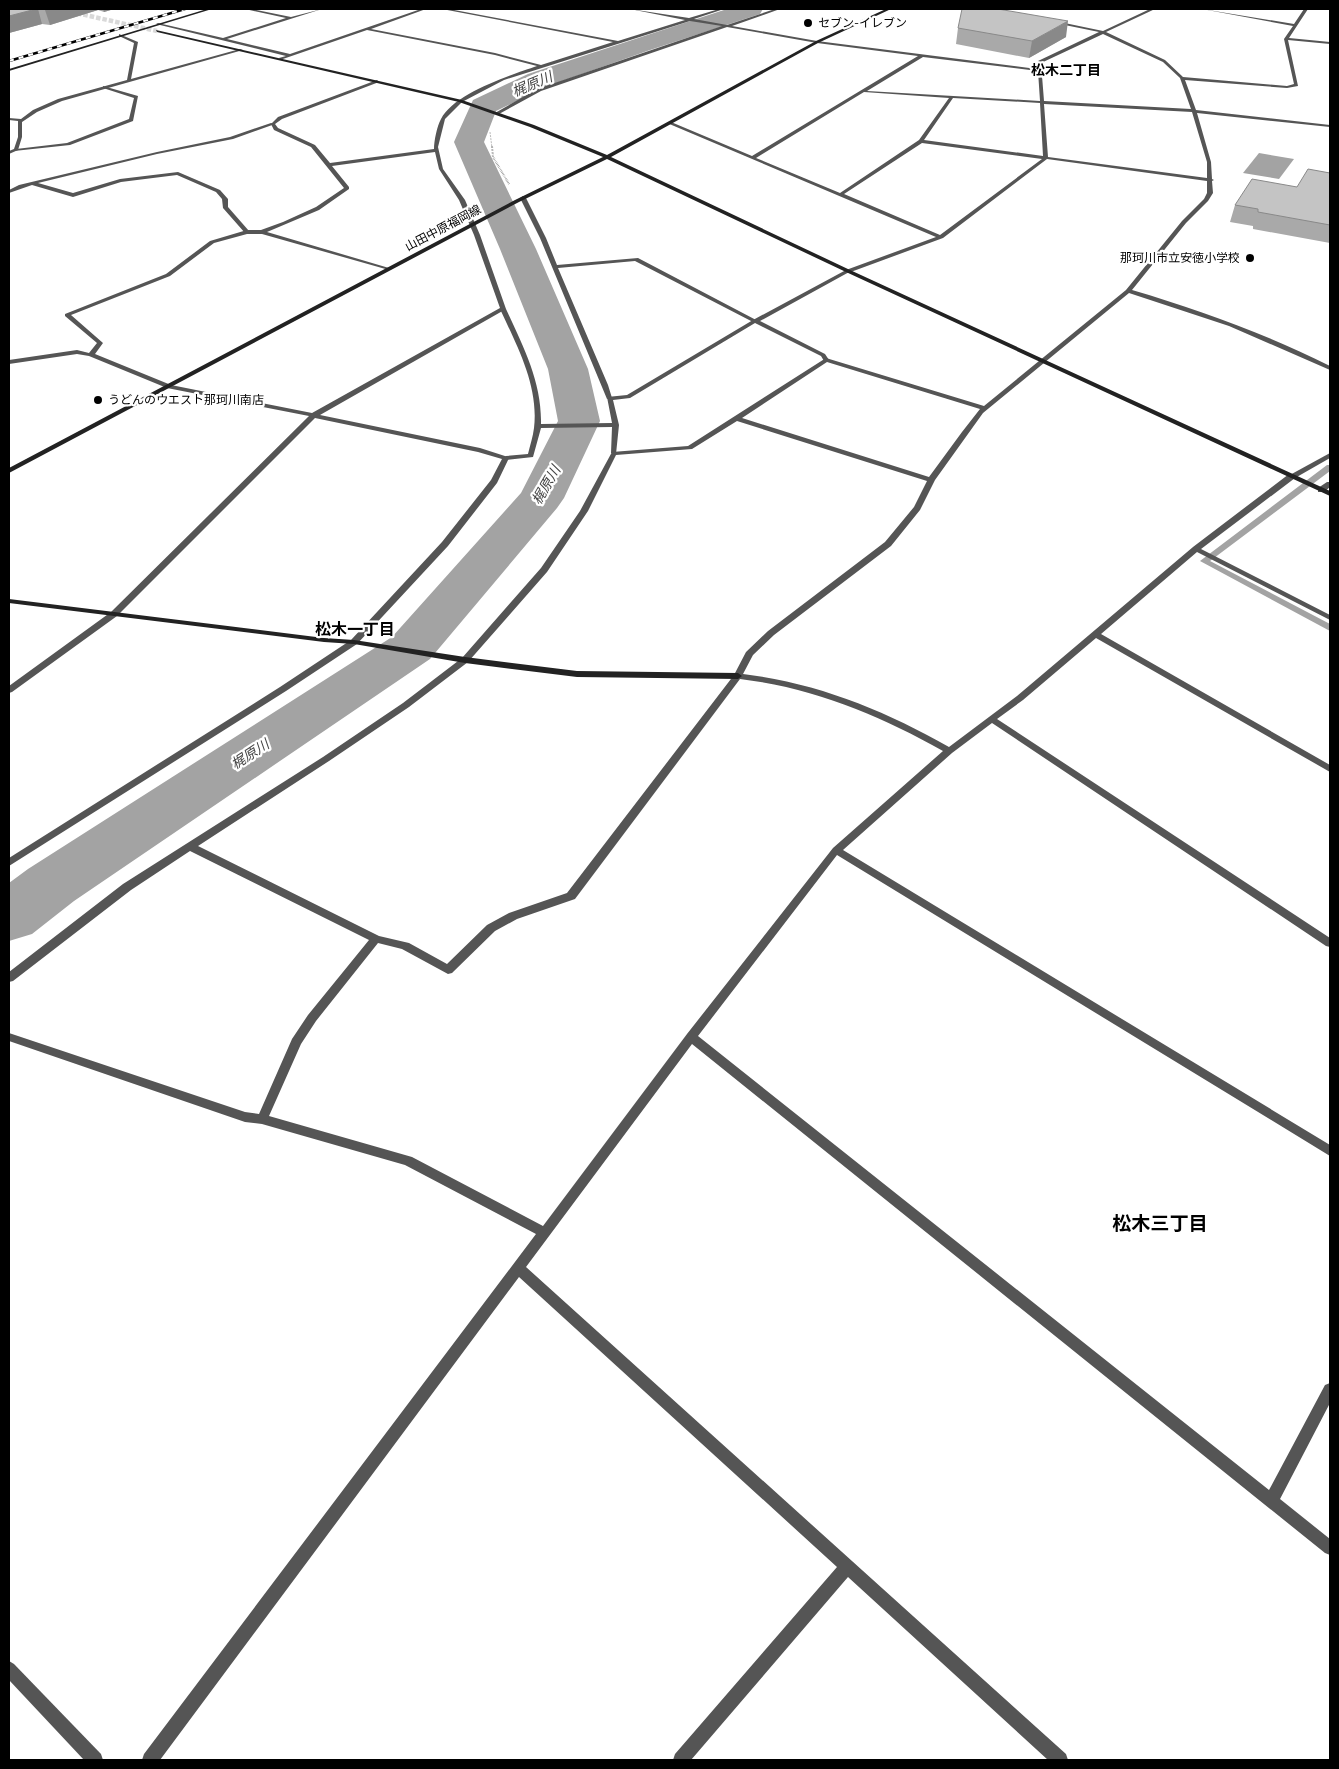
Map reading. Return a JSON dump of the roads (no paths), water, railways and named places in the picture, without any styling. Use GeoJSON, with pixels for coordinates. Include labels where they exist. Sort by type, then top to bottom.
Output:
{"type":"FeatureCollection","features":[{"type":"Feature","properties":{"kind":"street"},"geometry":{"type":"LineString","coordinates":[[9,70],[210,9]]}},
{"type":"Feature","properties":{"kind":"street"},"geometry":{"type":"LineString","coordinates":[[247,9],[292,18]]}},
{"type":"Feature","properties":{"kind":"street"},"geometry":{"type":"LineString","coordinates":[[224,40],[320,9]]}},
{"type":"Feature","properties":{"kind":"street"},"geometry":{"type":"LineString","coordinates":[[280,59],[424,9]]}},
{"type":"Feature","properties":{"kind":"street"},"geometry":{"type":"LineString","coordinates":[[444,9],[618,42]]}},
{"type":"Feature","properties":{"kind":"street"},"geometry":{"type":"LineString","coordinates":[[632,9],[817,42],[1039,70]]}},
{"type":"Feature","properties":{"kind":"street"},"geometry":{"type":"LineString","coordinates":[[9,362],[77,352],[91,355],[169,387],[314,415],[480,450],[506,458],[531,456],[541,426],[537,398],[528,365],[503,309],[462,200],[441,169],[437,150],[438,133],[443,119],[462,101],[502,79],[722,9]]}},
{"type":"Feature","properties":{"kind":"street"},"geometry":{"type":"LineString","coordinates":[[495,113],[539,90],[778,9]]}},
{"type":"Feature","properties":{"kind":"street","name":"山田中原福岡線"},"geometry":{"type":"LineString","coordinates":[[9,470],[169,387],[387,269],[608,157],[817,42],[889,9]]}},
{"type":"Feature","properties":{"kind":"street"},"geometry":{"type":"LineString","coordinates":[[1046,158],[1039,62],[1153,9]]}},
{"type":"Feature","properties":{"kind":"street"},"geometry":{"type":"LineString","coordinates":[[1204,9],[1294,24]]}},
{"type":"Feature","properties":{"kind":"street"},"geometry":{"type":"LineString","coordinates":[[1182,78],[1287,87],[1296,85],[1286,39],[1294,24],[1306,9]]}},
{"type":"Feature","properties":{"kind":"street"},"geometry":{"type":"LineString","coordinates":[[191,847],[376,939],[405,946],[448,970],[491,928],[513,916],[571,896],[738,676],[749,654],[771,633],[888,544],[917,508],[931,480],[964,433],[986,409],[1128,291],[1210,193],[1209,162],[1182,78],[1164,61],[1103,32],[1048,21]]}},
{"type":"Feature","properties":{"kind":"street"},"geometry":{"type":"LineString","coordinates":[[158,24],[290,56]]}},
{"type":"Feature","properties":{"kind":"street"},"geometry":{"type":"LineString","coordinates":[[367,29],[495,54],[541,66]]}},
{"type":"Feature","properties":{"kind":"street"},"geometry":{"type":"LineString","coordinates":[[157,31],[462,101],[608,157],[848,271],[1330,494]]}},
{"type":"Feature","properties":{"kind":"street"},"geometry":{"type":"LineString","coordinates":[[120,35],[136,42],[129,80]]}},
{"type":"Feature","properties":{"kind":"street"},"geometry":{"type":"LineString","coordinates":[[1286,39],[1330,43]]}},
{"type":"Feature","properties":{"kind":"street"},"geometry":{"type":"LineString","coordinates":[[16,150],[20,137],[20,122],[35,111],[60,100],[240,50]]}},
{"type":"Feature","properties":{"kind":"street"},"geometry":{"type":"LineString","coordinates":[[754,157],[866,92],[923,55]]}},
{"type":"Feature","properties":{"kind":"street"},"geometry":{"type":"LineString","coordinates":[[9,192],[31,183],[157,153],[232,138],[273,124],[280,118],[377,81]]}},
{"type":"Feature","properties":{"kind":"street"},"geometry":{"type":"LineString","coordinates":[[9,153],[16,150],[68,144],[131,120],[136,97],[105,87]]}},
{"type":"Feature","properties":{"kind":"street"},"geometry":{"type":"LineString","coordinates":[[866,92],[1194,111],[1330,126]]}},
{"type":"Feature","properties":{"kind":"street"},"geometry":{"type":"LineString","coordinates":[[841,194],[921,141],[952,97]]}},
{"type":"Feature","properties":{"kind":"street"},"geometry":{"type":"LineString","coordinates":[[9,119],[22,120]]}},
{"type":"Feature","properties":{"kind":"street"},"geometry":{"type":"LineString","coordinates":[[669,123],[941,237]]}},
{"type":"Feature","properties":{"kind":"street"},"geometry":{"type":"LineString","coordinates":[[262,232],[315,210],[334,200],[347,188],[312,146],[276,129],[273,124]]}},
{"type":"Feature","properties":{"kind":"street"},"geometry":{"type":"LineString","coordinates":[[921,141],[1210,180]]}},
{"type":"Feature","properties":{"kind":"street"},"geometry":{"type":"LineString","coordinates":[[329,166],[437,150]]}},
{"type":"Feature","properties":{"kind":"street"},"geometry":{"type":"LineString","coordinates":[[609,398],[628,397],[755,321],[848,271],[941,237],[1046,158]]}},
{"type":"Feature","properties":{"kind":"street"},"geometry":{"type":"LineString","coordinates":[[31,183],[73,195],[120,181],[178,173],[218,190],[225,199],[225,207],[247,232]]}},
{"type":"Feature","properties":{"kind":"street"},"geometry":{"type":"LineString","coordinates":[[9,184],[21,186]]}},
{"type":"Feature","properties":{"kind":"street"},"geometry":{"type":"LineString","coordinates":[[9,978],[127,887],[191,847],[398,710],[465,660],[544,570],[584,512],[614,453],[609,398],[556,267],[520,200]]}},
{"type":"Feature","properties":{"kind":"street"},"geometry":{"type":"LineString","coordinates":[[91,355],[100,343],[67,315],[168,275],[212,242],[247,232],[262,232],[387,269]]}},
{"type":"Feature","properties":{"kind":"street"},"geometry":{"type":"LineString","coordinates":[[556,267],[636,259],[823,355],[826,360],[986,409]]}},
{"type":"Feature","properties":{"kind":"street"},"geometry":{"type":"LineString","coordinates":[[1128,291],[1187,308],[1259,335],[1330,368]]}},
{"type":"Feature","properties":{"kind":"street"},"geometry":{"type":"LineString","coordinates":[[9,690],[114,614],[314,415],[503,309]]}},
{"type":"Feature","properties":{"kind":"street"},"geometry":{"type":"LineString","coordinates":[[614,453],[690,448],[826,360]]}},
{"type":"Feature","properties":{"kind":"street"},"geometry":{"type":"LineString","coordinates":[[736,418],[931,480]]}},
{"type":"Feature","properties":{"kind":"street"},"geometry":{"type":"LineString","coordinates":[[541,426],[612,425]]}},
{"type":"Feature","properties":{"kind":"street"},"geometry":{"type":"LineString","coordinates":[[150,1760],[691,1037],[836,850],[948,751],[992,719],[1196,550],[1292,476],[1330,455]]}},
{"type":"Feature","properties":{"kind":"street"},"geometry":{"type":"LineString","coordinates":[[9,862],[354,642],[446,544],[494,481],[506,458]]}},
{"type":"Feature","properties":{"kind":"street"},"geometry":{"type":"LineString","coordinates":[[1321,490],[1330,484]]}},
{"type":"Feature","properties":{"kind":"street"},"geometry":{"type":"LineString","coordinates":[[1196,550],[1330,618]]}},
{"type":"Feature","properties":{"kind":"street"},"geometry":{"type":"LineString","coordinates":[[9,601],[324,640],[354,642],[465,660],[577,674],[767,678],[824,692],[885,719],[948,751]]}},
{"type":"Feature","properties":{"kind":"street"},"geometry":{"type":"LineString","coordinates":[[1096,634],[1330,769]]}},
{"type":"Feature","properties":{"kind":"street"},"geometry":{"type":"LineString","coordinates":[[992,719],[1330,943]]}},
{"type":"Feature","properties":{"kind":"street"},"geometry":{"type":"LineString","coordinates":[[836,850],[1330,1151]]}},
{"type":"Feature","properties":{"kind":"street"},"geometry":{"type":"LineString","coordinates":[[262,1120],[296,1042],[323,1004],[376,939]]}},
{"type":"Feature","properties":{"kind":"street"},"geometry":{"type":"LineString","coordinates":[[9,1037],[246,1117],[408,1161],[545,1233]]}},
{"type":"Feature","properties":{"kind":"street"},"geometry":{"type":"LineString","coordinates":[[691,1037],[1330,1548]]}},
{"type":"Feature","properties":{"kind":"street"},"geometry":{"type":"LineString","coordinates":[[518,1268],[1060,1760]]}},
{"type":"Feature","properties":{"kind":"street"},"geometry":{"type":"LineString","coordinates":[[1271,1500],[1330,1390]]}},
{"type":"Feature","properties":{"kind":"street"},"geometry":{"type":"LineString","coordinates":[[681,1760],[847,1567]]}},
{"type":"Feature","properties":{"kind":"street"},"geometry":{"type":"LineString","coordinates":[[9,1669],[95,1760]]}},
{"type":"Feature","properties":{"kind":"waterway","name":"梶原川"},"geometry":{"type":"LineString","coordinates":[[9,917],[51,885],[411,648],[541,498],[579,421],[568,369],[518,249],[469,142],[483,106],[538,80],[641,44],[751,9]]}},
{"type":"Feature","properties":{"kind":"waterway"},"geometry":{"type":"LineString","coordinates":[[1330,467],[1204,561],[1330,628]]}},
{"type":"Feature","properties":{"kind":"tunnel"},"geometry":{"type":"LineString","coordinates":[[58,9],[157,31]]}},
{"type":"Feature","properties":{"kind":"railway"},"geometry":{"type":"LineString","coordinates":[[9,61],[185,9]]}},
{"type":"Feature","properties":{"kind":"place","name":"セブン-イレブン"},"geometry":{"type":"Point","coordinates":[808,23]}},
{"type":"Feature","properties":{"kind":"place","name":"那珂川市立安徳小学校"},"geometry":{"type":"Point","coordinates":[1250,258]}},
{"type":"Feature","properties":{"kind":"place","name":"うどんのウエスト那珂川南店"},"geometry":{"type":"Point","coordinates":[98,400]}},
{"type":"Feature","properties":{"kind":"district","name":"松木二丁目"},"geometry":{"type":"Point","coordinates":[1066,70]}},
{"type":"Feature","properties":{"kind":"district","name":"松木一丁目"},"geometry":{"type":"Point","coordinates":[355,629]}},
{"type":"Feature","properties":{"kind":"district","name":"松木三丁目"},"geometry":{"type":"Point","coordinates":[1160,1223]}}]}
